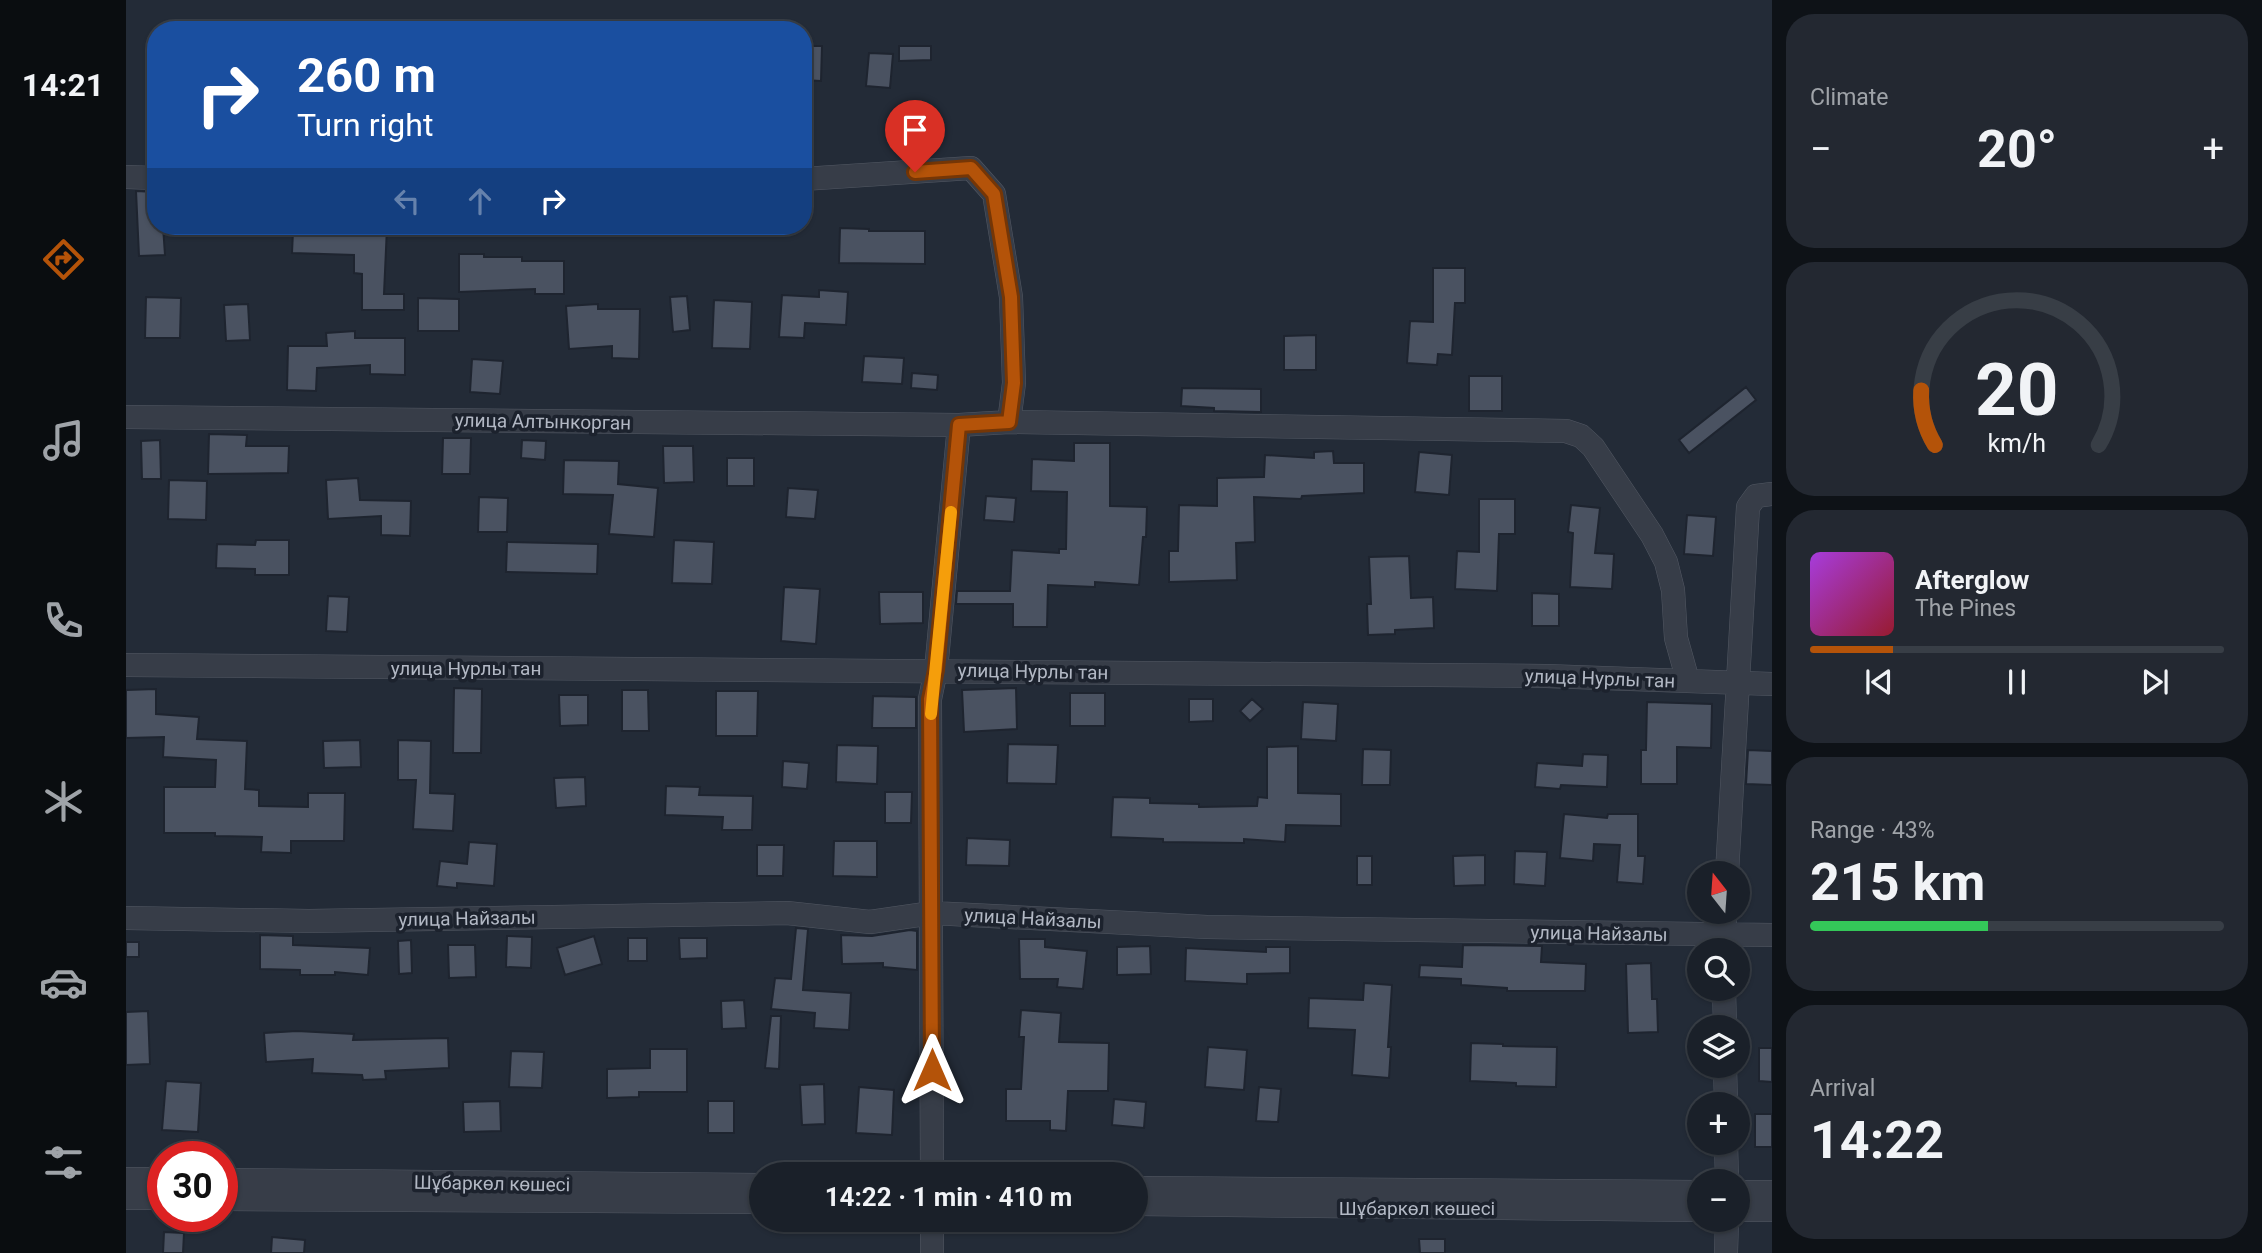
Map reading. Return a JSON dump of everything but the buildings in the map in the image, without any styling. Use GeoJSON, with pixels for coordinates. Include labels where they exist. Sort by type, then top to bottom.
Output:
{"type":"FeatureCollection","features":[{"type":"Feature","properties":{"kind":"street"},"geometry":{"type":"LineString","coordinates":[[812,178],[971,168],[994,194],[1011,297],[1014,383],[1009,422]]}},
{"type":"Feature","properties":{"kind":"street"},"geometry":{"type":"LineString","coordinates":[[126,177],[147,178]]}},
{"type":"Feature","properties":{"kind":"street","name":"улица Алтынкорган"},"geometry":{"type":"LineString","coordinates":[[126,417],[959,425],[1009,422],[1566,431],[1581,436],[1593,447],[1652,535],[1666,562],[1673,590],[1676,638],[1688,681]]}},
{"type":"Feature","properties":{"kind":"street"},"geometry":{"type":"LineString","coordinates":[[932,1162],[930,699],[936,670],[959,425]]}},
{"type":"Feature","properties":{"kind":"street"},"geometry":{"type":"LineString","coordinates":[[1728,861],[1748,507],[1756,496],[1772,494]]}},
{"type":"Feature","properties":{"kind":"street","name":"улица Нурлы тан"},"geometry":{"type":"LineString","coordinates":[[126,666],[1546,676],[1772,684]]}},
{"type":"Feature","properties":{"kind":"street","name":"улица Найзалы"},"geometry":{"type":"LineString","coordinates":[[126,918],[309,921],[787,913],[870,922],[932,913],[1207,927],[1772,934]]}},
{"type":"Feature","properties":{"kind":"street"},"geometry":{"type":"LineString","coordinates":[[126,1179],[147,1179]]}},
{"type":"Feature","properties":{"kind":"street","name":"Шұбаркөл көшесі"},"geometry":{"type":"LineString","coordinates":[[238,1180],[749,1185]]}},
{"type":"Feature","properties":{"kind":"street","name":"Шұбаркөл көшесі"},"geometry":{"type":"LineString","coordinates":[[1148,1188],[1687,1192]]}},
{"type":"Feature","properties":{"kind":"street"},"geometry":{"type":"LineString","coordinates":[[1750,1192],[1772,1192]]}},
{"type":"Feature","properties":{"kind":"street"},"geometry":{"type":"LineString","coordinates":[[126,1198],[147,1198]]}},
{"type":"Feature","properties":{"kind":"street","name":"Шұбаркөл көшесі"},"geometry":{"type":"LineString","coordinates":[[238,1199],[749,1202]]}},
{"type":"Feature","properties":{"kind":"street","name":"Шұбаркөл көшесі"},"geometry":{"type":"LineString","coordinates":[[1148,1204],[1687,1210]]}},
{"type":"Feature","properties":{"kind":"street"},"geometry":{"type":"LineString","coordinates":[[1750,1210],[1772,1210]]}},
{"type":"Feature","properties":{"kind":"street"},"geometry":{"type":"LineString","coordinates":[[932,1232],[932,1253]]}},
{"type":"Feature","properties":{"kind":"street"},"geometry":{"type":"LineString","coordinates":[[1726,1253],[1727,1232]]}},
{"type":"Feature","properties":{"kind":"slow traffic"},"geometry":{"type":"LineString","coordinates":[[931,714],[930,699],[936,670],[951,512]]}},
{"type":"Feature","properties":{"kind":"route"},"geometry":{"type":"LineString","coordinates":[[915,172],[971,168],[994,194],[1011,297],[1014,383],[1009,422],[959,425],[936,670],[930,699],[932,1070]]}}]}
